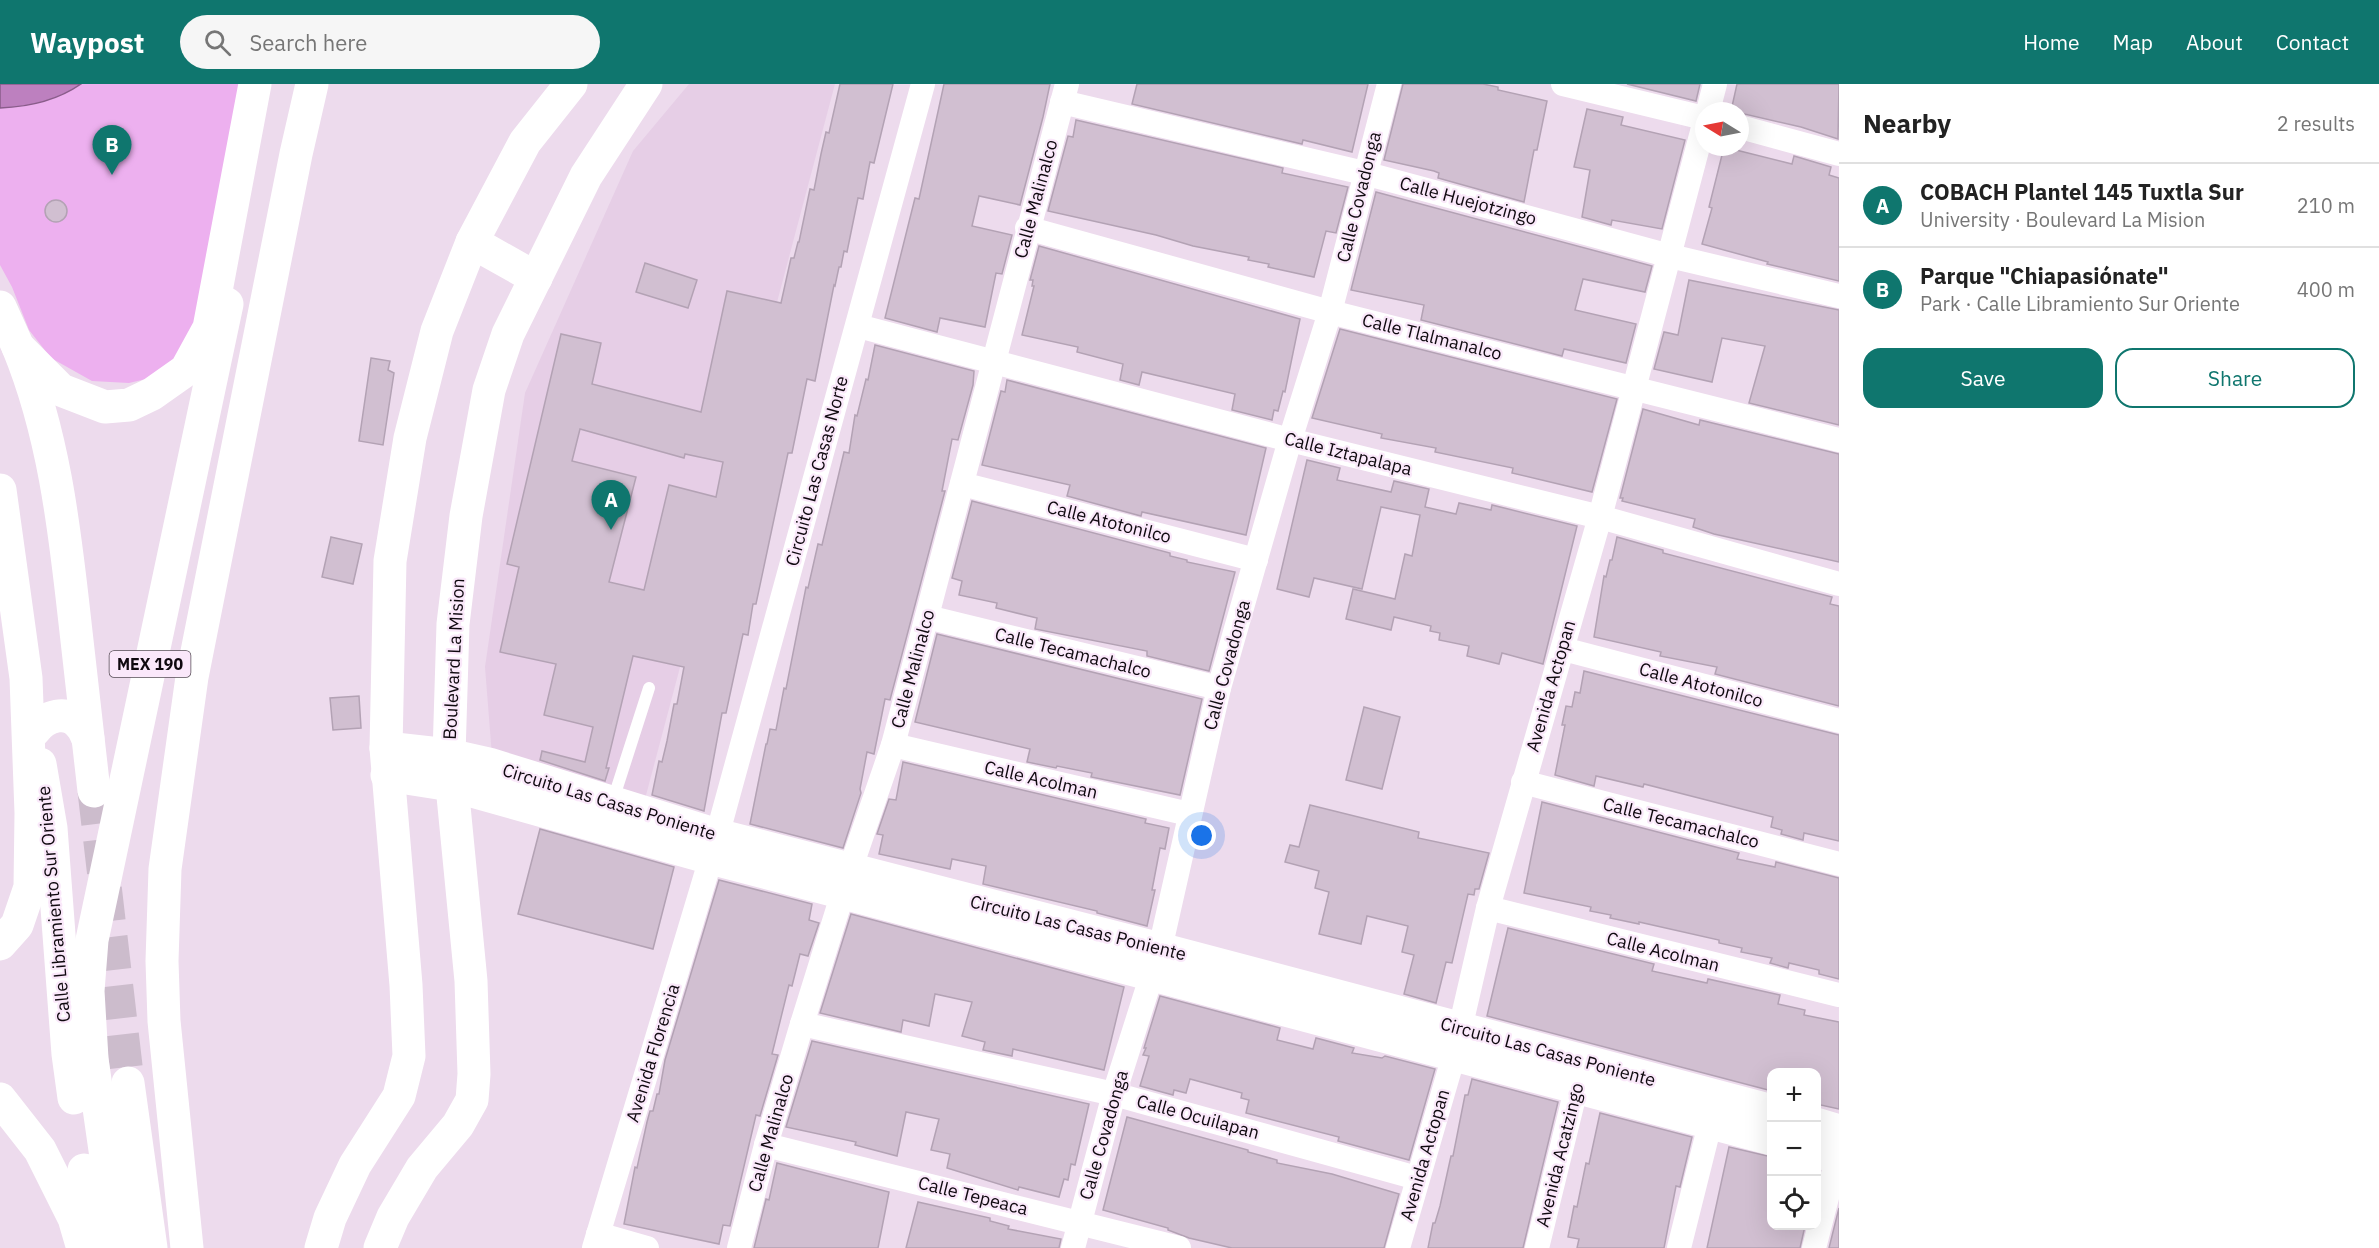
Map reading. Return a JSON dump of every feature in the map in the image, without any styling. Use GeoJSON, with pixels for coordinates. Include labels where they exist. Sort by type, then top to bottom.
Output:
{"type":"FeatureCollection","features":[{"type":"Feature","properties":{"kind":"main road"},"geometry":{"type":"LineString","coordinates":[[18,347],[61,390],[105,407],[129,405],[152,394],[186,370],[209,328],[255,84]]}},
{"type":"Feature","properties":{"kind":"main road","name":"MEX 190"},"geometry":{"type":"LineString","coordinates":[[119,1248],[92,1059],[88,991],[92,940],[236,259],[270,84]]}},
{"type":"Feature","properties":{"kind":"main road"},"geometry":{"type":"LineString","coordinates":[[187,1248],[164,1021],[162,961],[165,869],[192,677],[293,166],[312,84]]}},
{"type":"Feature","properties":{"kind":"main road"},"geometry":{"type":"LineString","coordinates":[[321,1248],[330,1218],[355,1165],[399,1096],[409,1056],[406,985],[386,761],[390,561],[410,438],[437,331],[472,242],[525,142],[571,84]]}},
{"type":"Feature","properties":{"kind":"main road","name":"Boulevard La Mision"},"geometry":{"type":"LineString","coordinates":[[380,1248],[393,1217],[422,1168],[458,1125],[472,1100],[474,1074],[471,981],[450,770],[453,624],[468,505],[489,390],[508,334],[586,176],[646,84]]}},
{"type":"Feature","properties":{"kind":"main road"},"geometry":{"type":"LineString","coordinates":[[472,242],[536,278]]}},
{"type":"Feature","properties":{"kind":"main road"},"geometry":{"type":"LineString","coordinates":[[0,307],[31,379],[55,474],[68,556],[94,791]]}},
{"type":"Feature","properties":{"kind":"main road","name":"Calle Libramiento Sur Oriente"},"geometry":{"type":"LineString","coordinates":[[0,490],[26,678],[51,828],[68,1054],[95,1248]]}},
{"type":"Feature","properties":{"kind":"main road"},"geometry":{"type":"LineString","coordinates":[[0,944],[16,925],[30,887],[31,813],[26,678]]}},
{"type":"Feature","properties":{"kind":"main road"},"geometry":{"type":"LineString","coordinates":[[34,731],[48,718],[61,716],[81,725],[88,740]]}},
{"type":"Feature","properties":{"kind":"main road","name":"Circuito Las Casas Poniente"},"geometry":{"type":"LineString","coordinates":[[386,761],[450,770],[714,847],[1713,1108],[1767,1111]]}},
{"type":"Feature","properties":{"kind":"main road","name":"Circuito Las Casas Poniente"},"geometry":{"type":"LineString","coordinates":[[450,770],[489,764],[613,802],[714,847]]}},
{"type":"Feature","properties":{"kind":"main road"},"geometry":{"type":"LineString","coordinates":[[128,1083],[151,1248]]}},
{"type":"Feature","properties":{"kind":"main road"},"geometry":{"type":"LineString","coordinates":[[0,1099],[40,1149],[74,1218],[82,1248]]}},
{"type":"Feature","properties":{"kind":"main road","name":"Circuito Las Casas Poniente"},"geometry":{"type":"LineString","coordinates":[[1713,1108],[1767,1136]]}},
{"type":"Feature","properties":{"kind":"main road"},"geometry":{"type":"LineString","coordinates":[[1821,1131],[1834,1150]]}},
{"type":"Feature","properties":{"kind":"street","name":"Circuito Las Casas Norte"},"geometry":{"type":"LineString","coordinates":[[714,847],[923,84]]}},
{"type":"Feature","properties":{"kind":"street","name":"Calle Covadonga"},"geometry":{"type":"LineString","coordinates":[[1073,1248],[1114,1094],[1156,961],[1219,688],[1290,440],[1330,312],[1364,173],[1389,84]]}},
{"type":"Feature","properties":{"kind":"street"},"geometry":{"type":"LineString","coordinates":[[1563,84],[1695,116]]}},
{"type":"Feature","properties":{"kind":"street"},"geometry":{"type":"LineString","coordinates":[[1710,102],[1715,84]]}},
{"type":"Feature","properties":{"kind":"street","name":"Calle Huejotzingo"},"geometry":{"type":"LineString","coordinates":[[1064,93],[1670,256],[1839,296]]}},
{"type":"Feature","properties":{"kind":"street","name":"Calle Malinalco"},"geometry":{"type":"LineString","coordinates":[[739,1248],[766,1145],[802,1024],[893,745],[1064,93]]}},
{"type":"Feature","properties":{"kind":"street"},"geometry":{"type":"LineString","coordinates":[[1749,129],[1839,154]]}},
{"type":"Feature","properties":{"kind":"street","name":"Avenida Actopan"},"geometry":{"type":"LineString","coordinates":[[1398,1248],[1457,1042],[1488,908],[1600,517],[1696,156]]}},
{"type":"Feature","properties":{"kind":"street","name":"Calle Tlalmanalco"},"geometry":{"type":"LineString","coordinates":[[1027,228],[1330,312],[1839,440]]}},
{"type":"Feature","properties":{"kind":"street","name":"Calle Iztapalapa"},"geometry":{"type":"LineString","coordinates":[[858,326],[1290,440],[1600,517],[1839,584]]}},
{"type":"Feature","properties":{"kind":"street","name":"Calle Atotonilco"},"geometry":{"type":"LineString","coordinates":[[962,484],[1256,560]]}},
{"type":"Feature","properties":{"kind":"street","name":"Calle Tecamachalco"},"geometry":{"type":"LineString","coordinates":[[927,617],[1219,688]]}},
{"type":"Feature","properties":{"kind":"street","name":"Calle Atotonilco"},"geometry":{"type":"LineString","coordinates":[[1563,649],[1839,721]]}},
{"type":"Feature","properties":{"kind":"street","name":"Calle Acolman"},"geometry":{"type":"LineString","coordinates":[[893,745],[1189,814]]}},
{"type":"Feature","properties":{"kind":"street","name":"Calle Tecamachalco"},"geometry":{"type":"LineString","coordinates":[[1523,782],[1839,864]]}},
{"type":"Feature","properties":{"kind":"street","name":"Avenida Florencia"},"geometry":{"type":"LineString","coordinates":[[596,1241],[714,847]]}},
{"type":"Feature","properties":{"kind":"street","name":"Calle Acolman"},"geometry":{"type":"LineString","coordinates":[[1488,908],[1839,995]]}},
{"type":"Feature","properties":{"kind":"street","name":"Calle Ocuilapan"},"geometry":{"type":"LineString","coordinates":[[802,1024],[1114,1094],[1417,1178]]}},
{"type":"Feature","properties":{"kind":"street","name":"Avenida Acatzingo"},"geometry":{"type":"LineString","coordinates":[[1537,1248],[1580,1074]]}},
{"type":"Feature","properties":{"kind":"street"},"geometry":{"type":"LineString","coordinates":[[1679,1248],[1713,1108]]}},
{"type":"Feature","properties":{"kind":"street","name":"Calle Tepeaca"},"geometry":{"type":"LineString","coordinates":[[766,1145],[1179,1248]]}},
{"type":"Feature","properties":{"kind":"street"},"geometry":{"type":"LineString","coordinates":[[1814,1248],[1834,1150]]}},
{"type":"Feature","properties":{"kind":"street"},"geometry":{"type":"LineString","coordinates":[[596,1241],[647,1248]]}},
{"type":"Feature","properties":{"kind":"lane"},"geometry":{"type":"LineString","coordinates":[[613,802],[649,688]]}},
{"type":"Feature","properties":{"kind":"shaded area"},"geometry":{"type":"Polygon","coordinates":[[[0,84],[243,84],[192,336],[163,375],[129,383],[92,381],[51,358],[29,330],[12,287],[0,265],[0,84]]]}},
{"type":"Feature","properties":{"kind":"shaded area"},"geometry":{"type":"Polygon","coordinates":[[[0,84],[81,84],[42,102],[0,108],[0,84]]]}},
{"type":"Feature","properties":{"kind":"shaded area"},"geometry":{"type":"Polygon","coordinates":[[[689,84],[835,84],[645,799],[492,756],[485,667],[525,393],[633,151],[689,84]]]}},
{"type":"Feature","properties":{"kind":"building"},"geometry":{"type":"Polygon","coordinates":[[[840,84],[893,84],[874,163],[870,162],[863,199],[858,198],[847,252],[844,251],[834,285],[815,381],[807,379],[792,453],[788,453],[756,604],[753,604],[748,635],[743,634],[726,713],[722,713],[704,811],[652,795],[659,761],[662,762],[674,704],[677,704],[684,667],[633,656],[606,768],[609,768],[605,781],[540,760],[542,751],[585,762],[593,727],[544,715],[556,664],[500,652],[519,567],[507,564],[561,334],[601,343],[592,384],[701,412],[727,291],[781,303],[791,258],[794,258],[799,242],[810,189],[814,190],[826,132],[829,133],[840,84]],[[580,429],[572,461],[636,477],[609,582],[644,590],[669,485],[716,497],[723,462],[685,454],[684,458],[580,429]]]}},
{"type":"Feature","properties":{"kind":"building"},"geometry":{"type":"Polygon","coordinates":[[[944,84],[1050,84],[1020,205],[979,196],[972,226],[1012,235],[1002,274],[996,273],[985,327],[940,318],[937,332],[885,318],[915,198],[919,199],[944,84]]]}},
{"type":"Feature","properties":{"kind":"building"},"geometry":{"type":"Polygon","coordinates":[[[1137,84],[1368,84],[1352,152],[1303,140],[1302,144],[1132,104],[1137,84]]]}},
{"type":"Feature","properties":{"kind":"building"},"geometry":{"type":"Polygon","coordinates":[[[1403,84],[1483,84],[1498,87],[1498,90],[1547,101],[1524,202],[1438,178],[1439,173],[1434,171],[1384,160],[1403,84]]]}},
{"type":"Feature","properties":{"kind":"building"},"geometry":{"type":"Polygon","coordinates":[[[1627,84],[1700,84],[1696,101],[1627,84]]]}},
{"type":"Feature","properties":{"kind":"building"},"geometry":{"type":"Polygon","coordinates":[[[1737,84],[1839,84],[1838,139],[1801,127],[1749,115],[1749,102],[1733,102],[1737,84]]]}},
{"type":"Feature","properties":{"kind":"building"},"geometry":{"type":"Polygon","coordinates":[[[1587,109],[1623,117],[1621,125],[1685,140],[1662,229],[1612,220],[1611,225],[1582,217],[1590,170],[1574,167],[1587,109]]]}},
{"type":"Feature","properties":{"kind":"building"},"geometry":{"type":"Polygon","coordinates":[[[1076,120],[1283,168],[1282,173],[1348,187],[1336,233],[1326,231],[1314,277],[1268,267],[1269,264],[1248,260],[1249,257],[1048,211],[1068,136],[1073,137],[1076,120]]]}},
{"type":"Feature","properties":{"kind":"building"},"geometry":{"type":"Polygon","coordinates":[[[1749,153],[1792,164],[1794,156],[1831,167],[1829,175],[1839,178],[1839,281],[1767,264],[1768,262],[1702,244],[1712,208],[1709,207],[1722,156],[1749,156],[1749,153]]]}},
{"type":"Feature","properties":{"kind":"building"},"geometry":{"type":"Polygon","coordinates":[[[1376,192],[1652,266],[1645,292],[1583,279],[1575,310],[1636,324],[1626,363],[1564,349],[1562,356],[1421,320],[1424,305],[1351,290],[1376,192]]]}},
{"type":"Feature","properties":{"kind":"building"},"geometry":{"type":"Polygon","coordinates":[[[56,200],[64,203],[67,211],[64,219],[56,222],[48,219],[45,211],[48,203],[56,200]]]}},
{"type":"Feature","properties":{"kind":"building"},"geometry":{"type":"Polygon","coordinates":[[[1039,246],[1300,319],[1285,392],[1283,391],[1278,411],[1274,410],[1272,420],[1232,410],[1235,394],[1142,372],[1139,385],[1120,380],[1123,364],[1077,352],[1078,347],[1022,335],[1034,286],[1032,286],[1033,280],[1030,280],[1039,246]]]}},
{"type":"Feature","properties":{"kind":"building"},"geometry":{"type":"Polygon","coordinates":[[[645,263],[697,280],[688,308],[636,292],[645,263]]]}},
{"type":"Feature","properties":{"kind":"building"},"geometry":{"type":"Polygon","coordinates":[[[1689,280],[1839,310],[1839,425],[1749,403],[1765,346],[1722,338],[1712,382],[1654,369],[1664,332],[1678,335],[1689,280]]]}},
{"type":"Feature","properties":{"kind":"building"},"geometry":{"type":"Polygon","coordinates":[[[1340,329],[1617,399],[1592,492],[1512,473],[1513,468],[1435,452],[1436,448],[1381,438],[1382,434],[1312,418],[1340,329]]]}},
{"type":"Feature","properties":{"kind":"building"},"geometry":{"type":"Polygon","coordinates":[[[875,345],[974,371],[973,385],[958,440],[952,439],[942,491],[945,491],[890,700],[885,699],[874,754],[867,752],[861,793],[843,848],[750,824],[770,729],[776,730],[784,688],[786,689],[806,587],[808,588],[818,544],[822,545],[844,452],[849,453],[855,415],[857,416],[866,379],[868,380],[875,345]]]}},
{"type":"Feature","properties":{"kind":"building"},"geometry":{"type":"Polygon","coordinates":[[[371,358],[390,361],[388,370],[394,373],[383,445],[359,441],[371,358]]]}},
{"type":"Feature","properties":{"kind":"building"},"geometry":{"type":"Polygon","coordinates":[[[1007,380],[1266,448],[1246,535],[1142,512],[1141,516],[1067,496],[1070,485],[982,465],[1001,391],[1005,392],[1007,380]]]}},
{"type":"Feature","properties":{"kind":"building"},"geometry":{"type":"Polygon","coordinates":[[[1643,409],[1699,425],[1700,420],[1839,454],[1839,562],[1714,534],[1693,527],[1695,519],[1622,501],[1623,498],[1620,498],[1643,409]]]}},
{"type":"Feature","properties":{"kind":"building"},"geometry":{"type":"Polygon","coordinates":[[[1307,460],[1340,468],[1337,480],[1391,492],[1394,481],[1429,489],[1425,507],[1456,514],[1459,503],[1491,510],[1492,505],[1577,526],[1543,664],[1502,653],[1499,664],[1467,656],[1469,646],[1439,640],[1440,633],[1430,631],[1431,626],[1394,617],[1391,630],[1346,619],[1353,589],[1395,599],[1405,554],[1412,556],[1420,515],[1381,507],[1362,589],[1314,578],[1309,597],[1277,589],[1307,460]]]}},
{"type":"Feature","properties":{"kind":"building"},"geometry":{"type":"Polygon","coordinates":[[[972,501],[1170,553],[1170,556],[1187,560],[1187,562],[1235,572],[1209,671],[1147,656],[1147,651],[1035,629],[1037,618],[996,608],[997,603],[959,595],[962,581],[952,578],[972,501]]]}},
{"type":"Feature","properties":{"kind":"building"},"geometry":{"type":"Polygon","coordinates":[[[331,537],[362,544],[353,584],[322,577],[331,537]]]}},
{"type":"Feature","properties":{"kind":"building"},"geometry":{"type":"Polygon","coordinates":[[[1617,537],[1663,550],[1663,553],[1832,597],[1830,604],[1839,606],[1839,706],[1715,674],[1717,667],[1660,656],[1661,652],[1594,637],[1604,576],[1606,577],[1610,560],[1612,560],[1617,537]]]}},
{"type":"Feature","properties":{"kind":"building"},"geometry":{"type":"Polygon","coordinates":[[[937,634],[1202,699],[1180,795],[1091,777],[1092,773],[1027,762],[1030,749],[915,722],[937,634]]]}},
{"type":"Feature","properties":{"kind":"building"},"geometry":{"type":"Polygon","coordinates":[[[1584,671],[1839,735],[1839,841],[1804,833],[1803,840],[1781,834],[1782,830],[1771,827],[1773,817],[1644,784],[1643,787],[1596,776],[1594,786],[1555,775],[1565,725],[1562,725],[1566,706],[1572,707],[1575,692],[1580,693],[1584,671]]]}},
{"type":"Feature","properties":{"kind":"building"},"geometry":{"type":"Polygon","coordinates":[[[359,696],[361,728],[333,730],[330,698],[359,696]]]}},
{"type":"Feature","properties":{"kind":"building"},"geometry":{"type":"Polygon","coordinates":[[[1364,707],[1400,717],[1382,789],[1346,780],[1364,707]]]}},
{"type":"Feature","properties":{"kind":"building"},"geometry":{"type":"Polygon","coordinates":[[[903,762],[1146,819],[1145,823],[1169,828],[1165,849],[1160,848],[1152,890],[1155,890],[1147,926],[1097,913],[1097,911],[983,884],[986,866],[952,859],[950,869],[879,854],[883,835],[877,834],[889,799],[896,800],[903,762]]]}},
{"type":"Feature","properties":{"kind":"building"},"geometry":{"type":"Polygon","coordinates":[[[1542,802],[1739,853],[1737,859],[1775,867],[1776,862],[1839,878],[1839,979],[1819,974],[1819,970],[1789,963],[1788,968],[1770,963],[1772,958],[1741,952],[1742,948],[1719,943],[1719,940],[1639,922],[1639,924],[1610,918],[1611,915],[1590,911],[1591,907],[1524,893],[1542,802]]]}},
{"type":"Feature","properties":{"kind":"building"},"geometry":{"type":"Polygon","coordinates":[[[1310,805],[1419,832],[1418,838],[1489,853],[1479,889],[1475,889],[1474,895],[1468,894],[1452,963],[1446,962],[1436,1003],[1404,994],[1414,955],[1402,952],[1408,926],[1367,916],[1361,944],[1319,934],[1329,892],[1315,888],[1319,871],[1285,862],[1290,845],[1299,847],[1310,805]]]}},
{"type":"Feature","properties":{"kind":"building"},"geometry":{"type":"Polygon","coordinates":[[[540,829],[674,867],[653,949],[518,914],[540,829]]]}},
{"type":"Feature","properties":{"kind":"building"},"geometry":{"type":"Polygon","coordinates":[[[719,880],[812,904],[809,920],[819,923],[808,956],[800,954],[792,986],[789,985],[772,1054],[778,1055],[760,1116],[756,1115],[730,1226],[723,1225],[719,1244],[624,1224],[635,1167],[637,1168],[650,1111],[653,1111],[657,1094],[659,1094],[665,1060],[719,880]]]}},
{"type":"Feature","properties":{"kind":"building"},"geometry":{"type":"Polygon","coordinates":[[[851,914],[1124,987],[1104,1070],[1013,1049],[1012,1056],[983,1050],[985,1042],[962,1036],[972,1002],[935,994],[929,1026],[903,1020],[901,1032],[820,1013],[851,914]]]}},
{"type":"Feature","properties":{"kind":"building"},"geometry":{"type":"Polygon","coordinates":[[[1508,928],[1654,964],[1652,971],[1707,983],[1708,979],[1780,995],[1778,1004],[1805,1010],[1804,1015],[1839,1022],[1839,1109],[1821,1105],[1821,1068],[1767,1068],[1767,1090],[1487,1016],[1508,928]]]}},
{"type":"Feature","properties":{"kind":"building"},"geometry":{"type":"Polygon","coordinates":[[[1160,996],[1280,1028],[1277,1040],[1313,1049],[1316,1038],[1354,1048],[1352,1053],[1382,1058],[1385,1056],[1435,1069],[1409,1160],[1338,1141],[1339,1137],[1246,1113],[1249,1100],[1241,1098],[1242,1093],[1190,1079],[1186,1093],[1174,1090],[1173,1095],[1140,1086],[1149,1056],[1143,1055],[1146,1048],[1144,1048],[1160,996]]]}},
{"type":"Feature","properties":{"kind":"building"},"geometry":{"type":"Polygon","coordinates":[[[812,1041],[1089,1104],[1075,1165],[1071,1164],[1068,1180],[1064,1179],[1059,1197],[1019,1187],[1018,1190],[947,1168],[950,1154],[931,1150],[939,1119],[906,1112],[897,1156],[855,1145],[856,1142],[786,1127],[812,1041]]]}},
{"type":"Feature","properties":{"kind":"building"},"geometry":{"type":"Polygon","coordinates":[[[1472,1079],[1558,1102],[1523,1248],[1428,1248],[1451,1156],[1453,1156],[1465,1095],[1468,1095],[1472,1079]]]}},
{"type":"Feature","properties":{"kind":"building"},"geometry":{"type":"Polygon","coordinates":[[[1600,1113],[1692,1137],[1680,1187],[1676,1186],[1664,1248],[1577,1248],[1579,1239],[1568,1237],[1586,1163],[1589,1164],[1600,1113]]]}},
{"type":"Feature","properties":{"kind":"building"},"geometry":{"type":"Polygon","coordinates":[[[1127,1117],[1248,1150],[1248,1152],[1277,1160],[1277,1163],[1332,1174],[1399,1194],[1384,1248],[1232,1248],[1189,1238],[1168,1230],[1168,1228],[1103,1210],[1127,1117]]]}},
{"type":"Feature","properties":{"kind":"building"},"geometry":{"type":"Polygon","coordinates":[[[1729,1147],[1767,1156],[1767,1230],[1804,1230],[1800,1248],[1707,1248],[1729,1147]]]}},
{"type":"Feature","properties":{"kind":"building"},"geometry":{"type":"Polygon","coordinates":[[[777,1163],[889,1192],[878,1248],[754,1248],[766,1199],[769,1200],[777,1163]]]}},
{"type":"Feature","properties":{"kind":"building"},"geometry":{"type":"Polygon","coordinates":[[[918,1202],[990,1218],[990,1221],[1009,1226],[1008,1229],[1061,1239],[1059,1248],[906,1248],[918,1202]]]}},
{"type":"Feature","properties":{"kind":"building"},"geometry":{"type":"Polygon","coordinates":[[[1839,1208],[1839,1248],[1829,1248],[1839,1208]]]}},
{"type":"Feature","properties":{"kind":"tunnel"},"geometry":{"type":"LineString","coordinates":[[94,791],[128,1083]]}},
{"type":"Feature","properties":{"kind":"place","name":"Parque \"Chiapasiónate\""},"geometry":{"type":"Point","coordinates":[112,175]}},
{"type":"Feature","properties":{"kind":"place","name":"COBACH Plantel 145 Tuxtla Sur"},"geometry":{"type":"Point","coordinates":[611,530]}}]}
